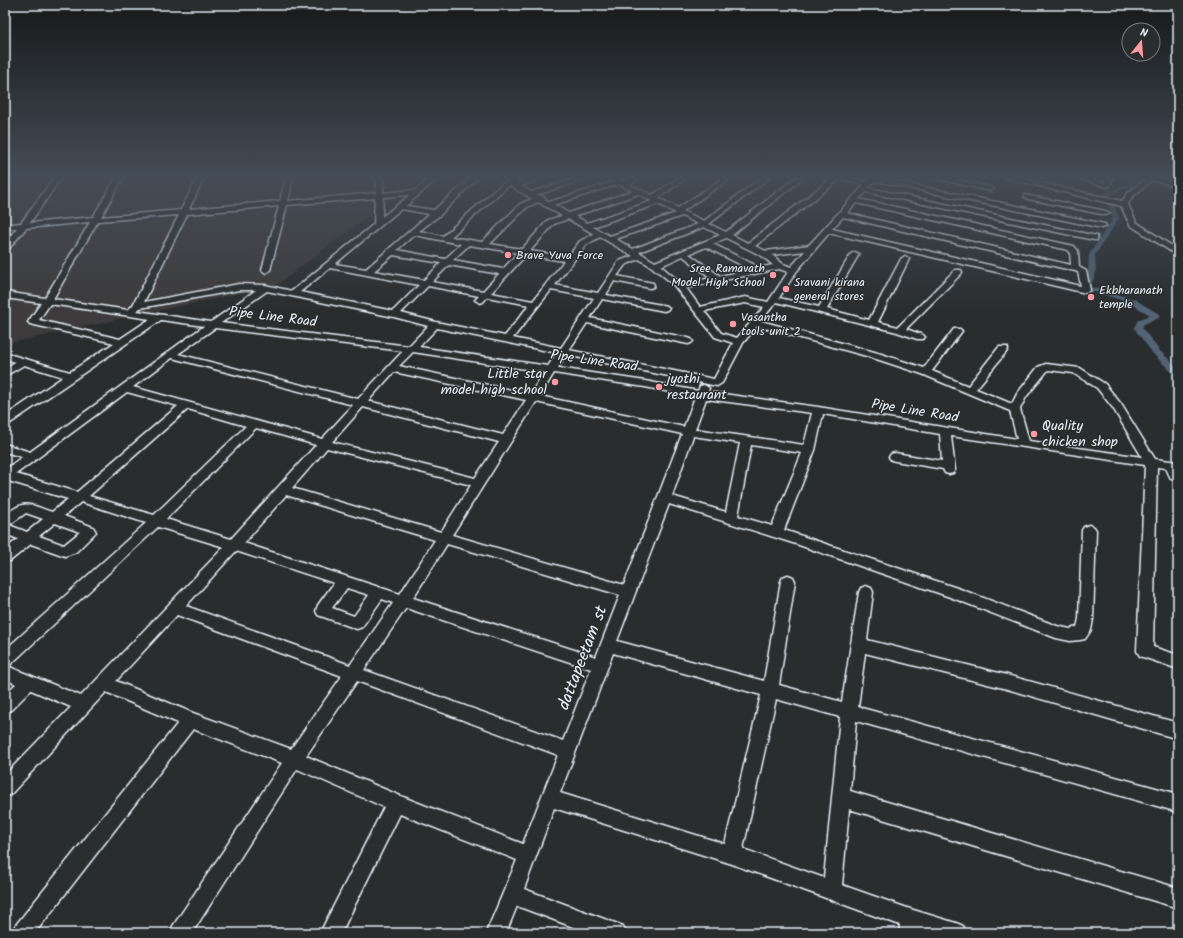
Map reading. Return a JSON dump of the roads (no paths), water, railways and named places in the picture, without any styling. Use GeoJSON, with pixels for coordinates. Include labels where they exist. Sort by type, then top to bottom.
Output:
{"type":"FeatureCollection","features":[{"type":"Feature","properties":{"kind":"street"},"geometry":{"type":"LineString","coordinates":[[5,248],[26,222]]}},
{"type":"Feature","properties":{"kind":"street"},"geometry":{"type":"LineString","coordinates":[[5,227],[63,222]]}},
{"type":"Feature","properties":{"kind":"street"},"geometry":{"type":"LineString","coordinates":[[94,222],[48,300],[33,322],[122,342]]}},
{"type":"Feature","properties":{"kind":"street"},"geometry":{"type":"LineString","coordinates":[[134,309],[179,222]]}},
{"type":"Feature","properties":{"kind":"street"},"geometry":{"type":"LineString","coordinates":[[266,270],[278,222]]}},
{"type":"Feature","properties":{"kind":"street"},"geometry":{"type":"LineString","coordinates":[[292,294],[381,222]]}},
{"type":"Feature","properties":{"kind":"street"},"geometry":{"type":"LineString","coordinates":[[368,272],[426,222]]}},
{"type":"Feature","properties":{"kind":"street"},"geometry":{"type":"LineString","coordinates":[[445,238],[463,222]]}},
{"type":"Feature","properties":{"kind":"street"},"geometry":{"type":"LineString","coordinates":[[484,245],[507,222]]}},
{"type":"Feature","properties":{"kind":"street"},"geometry":{"type":"LineString","coordinates":[[481,298],[552,222]]}},
{"type":"Feature","properties":{"kind":"street"},"geometry":{"type":"LineString","coordinates":[[580,222],[655,265],[675,280],[718,335],[739,342]]}},
{"type":"Feature","properties":{"kind":"street"},"geometry":{"type":"LineString","coordinates":[[588,226],[599,222]]}},
{"type":"Feature","properties":{"kind":"street"},"geometry":{"type":"LineString","coordinates":[[609,239],[654,222]]}},
{"type":"Feature","properties":{"kind":"street"},"geometry":{"type":"LineString","coordinates":[[700,222],[764,254],[780,266],[793,270]]}},
{"type":"Feature","properties":{"kind":"street"},"geometry":{"type":"LineString","coordinates":[[180,933],[294,759],[403,601],[551,370],[622,263],[636,254],[707,222]]}},
{"type":"Feature","properties":{"kind":"street"},"geometry":{"type":"LineString","coordinates":[[655,265],[727,235],[744,222]]}},
{"type":"Feature","properties":{"kind":"street"},"geometry":{"type":"LineString","coordinates":[[748,246],[779,222]]}},
{"type":"Feature","properties":{"kind":"street","name":"dattapeetam st"},"geometry":{"type":"LineString","coordinates":[[496,933],[528,856],[689,432],[709,386],[739,342],[772,302],[793,270],[835,222]]}},
{"type":"Feature","properties":{"kind":"street"},"geometry":{"type":"LineString","coordinates":[[827,230],[943,247],[1075,268],[1082,270],[1086,290],[943,247],[866,222]]}},
{"type":"Feature","properties":{"kind":"street"},"geometry":{"type":"LineString","coordinates":[[951,222],[1071,248],[1074,251],[1075,268]]}},
{"type":"Feature","properties":{"kind":"street"},"geometry":{"type":"LineString","coordinates":[[1019,222],[1090,237],[1082,247]]}},
{"type":"Feature","properties":{"kind":"street"},"geometry":{"type":"LineString","coordinates":[[1081,222],[1102,226]]}},
{"type":"Feature","properties":{"kind":"street"},"geometry":{"type":"LineString","coordinates":[[1132,222],[1178,254]]}},
{"type":"Feature","properties":{"kind":"street"},"geometry":{"type":"LineString","coordinates":[[943,247],[957,223]]}},
{"type":"Feature","properties":{"kind":"street"},"geometry":{"type":"LineString","coordinates":[[414,233],[570,260]]}},
{"type":"Feature","properties":{"kind":"street"},"geometry":{"type":"LineString","coordinates":[[507,340],[550,287],[582,243],[600,234]]}},
{"type":"Feature","properties":{"kind":"street"},"geometry":{"type":"LineString","coordinates":[[395,314],[467,242]]}},
{"type":"Feature","properties":{"kind":"street"},"geometry":{"type":"LineString","coordinates":[[707,244],[750,266],[755,271]]}},
{"type":"Feature","properties":{"kind":"street"},"geometry":{"type":"LineString","coordinates":[[764,254],[812,247]]}},
{"type":"Feature","properties":{"kind":"street"},"geometry":{"type":"LineString","coordinates":[[392,252],[505,272]]}},
{"type":"Feature","properties":{"kind":"street"},"geometry":{"type":"LineString","coordinates":[[683,254],[704,267],[718,279]]}},
{"type":"Feature","properties":{"kind":"street"},"geometry":{"type":"LineString","coordinates":[[822,310],[855,254]]}},
{"type":"Feature","properties":{"kind":"street"},"geometry":{"type":"LineString","coordinates":[[873,322],[905,259]]}},
{"type":"Feature","properties":{"kind":"street"},"geometry":{"type":"LineString","coordinates":[[329,265],[426,283],[481,298],[536,304]]}},
{"type":"Feature","properties":{"kind":"street"},"geometry":{"type":"LineString","coordinates":[[680,287],[780,266]]}},
{"type":"Feature","properties":{"kind":"street"},"geometry":{"type":"LineString","coordinates":[[900,330],[958,272]]}},
{"type":"Feature","properties":{"kind":"street"},"geometry":{"type":"LineString","coordinates":[[612,278],[650,285]]}},
{"type":"Feature","properties":{"kind":"street"},"geometry":{"type":"LineString","coordinates":[[550,287],[664,308]]}},
{"type":"Feature","properties":{"kind":"street"},"geometry":{"type":"LineString","coordinates":[[134,309],[238,288],[265,288],[395,314],[435,325],[564,351],[709,386]]}},
{"type":"Feature","properties":{"kind":"street"},"geometry":{"type":"LineString","coordinates":[[6,475],[170,355],[265,288]]}},
{"type":"Feature","properties":{"kind":"street","name":"Pipe Line Road"},"geometry":{"type":"LineString","coordinates":[[5,295],[134,309],[159,317],[412,349],[645,384],[709,386],[818,410],[1024,444],[1175,466]]}},
{"type":"Feature","properties":{"kind":"street"},"geometry":{"type":"LineString","coordinates":[[698,310],[745,300],[772,302],[822,310],[873,322],[920,337]]}},
{"type":"Feature","properties":{"kind":"street"},"geometry":{"type":"LineString","coordinates":[[5,421],[159,317]]}},
{"type":"Feature","properties":{"kind":"street"},"geometry":{"type":"LineString","coordinates":[[584,320],[688,341]]}},
{"type":"Feature","properties":{"kind":"street"},"geometry":{"type":"LineString","coordinates":[[756,323],[874,355],[926,372],[1015,408]]}},
{"type":"Feature","properties":{"kind":"street"},"geometry":{"type":"LineString","coordinates":[[5,788],[234,544],[392,368],[435,325]]}},
{"type":"Feature","properties":{"kind":"street"},"geometry":{"type":"LineString","coordinates":[[926,372],[957,331]]}},
{"type":"Feature","properties":{"kind":"street"},"geometry":{"type":"LineString","coordinates":[[970,390],[1003,349]]}},
{"type":"Feature","properties":{"kind":"street"},"geometry":{"type":"LineString","coordinates":[[170,355],[507,440]]}},
{"type":"Feature","properties":{"kind":"street"},"geometry":{"type":"LineString","coordinates":[[5,356],[71,376]]}},
{"type":"Feature","properties":{"kind":"street"},"geometry":{"type":"LineString","coordinates":[[5,374],[24,361]]}},
{"type":"Feature","properties":{"kind":"street"},"geometry":{"type":"LineString","coordinates":[[1024,444],[1015,408],[1021,396],[1042,369],[1052,367],[1076,370],[1091,379],[1109,395],[1151,462],[1145,651],[1178,662]]}},
{"type":"Feature","properties":{"kind":"street"},"geometry":{"type":"LineString","coordinates":[[392,368],[689,432],[809,450]]}},
{"type":"Feature","properties":{"kind":"street"},"geometry":{"type":"LineString","coordinates":[[125,388],[325,444],[478,483]]}},
{"type":"Feature","properties":{"kind":"street"},"geometry":{"type":"LineString","coordinates":[[5,557],[79,497],[186,405]]}},
{"type":"Feature","properties":{"kind":"street"},"geometry":{"type":"LineString","coordinates":[[776,532],[809,450],[818,410]]}},
{"type":"Feature","properties":{"kind":"street"},"geometry":{"type":"LineString","coordinates":[[5,660],[156,521],[254,424]]}},
{"type":"Feature","properties":{"kind":"street"},"geometry":{"type":"LineString","coordinates":[[895,457],[949,468],[945,431]]}},
{"type":"Feature","properties":{"kind":"street"},"geometry":{"type":"LineString","coordinates":[[732,519],[746,440]]}},
{"type":"Feature","properties":{"kind":"street"},"geometry":{"type":"LineString","coordinates":[[5,448],[31,456]]}},
{"type":"Feature","properties":{"kind":"street"},"geometry":{"type":"LineString","coordinates":[[1175,466],[1175,476],[1178,476]]}},
{"type":"Feature","properties":{"kind":"street"},"geometry":{"type":"LineString","coordinates":[[6,475],[234,544],[349,584],[600,665]]}},
{"type":"Feature","properties":{"kind":"street"},"geometry":{"type":"LineString","coordinates":[[283,490],[628,592]]}},
{"type":"Feature","properties":{"kind":"street"},"geometry":{"type":"LineString","coordinates":[[665,498],[776,532],[955,593],[1056,632],[1070,635],[1080,634],[1084,630],[1086,619],[1089,530]]}},
{"type":"Feature","properties":{"kind":"street"},"geometry":{"type":"LineString","coordinates":[[5,522],[22,509],[26,508],[88,530],[89,532],[71,548],[65,551],[5,529]]}},
{"type":"Feature","properties":{"kind":"street"},"geometry":{"type":"LineString","coordinates":[[732,854],[770,691],[788,581]]}},
{"type":"Feature","properties":{"kind":"street"},"geometry":{"type":"LineString","coordinates":[[349,584],[323,611],[357,623],[374,592]]}},
{"type":"Feature","properties":{"kind":"street"},"geometry":{"type":"LineString","coordinates":[[832,891],[848,713],[866,592]]}},
{"type":"Feature","properties":{"kind":"street"},"geometry":{"type":"LineString","coordinates":[[174,608],[568,751]]}},
{"type":"Feature","properties":{"kind":"street"},"geometry":{"type":"LineString","coordinates":[[608,645],[848,713],[1178,803]]}},
{"type":"Feature","properties":{"kind":"street"},"geometry":{"type":"LineString","coordinates":[[858,645],[1007,682],[1178,731]]}},
{"type":"Feature","properties":{"kind":"street"},"geometry":{"type":"LineString","coordinates":[[5,672],[83,704]]}},
{"type":"Feature","properties":{"kind":"street"},"geometry":{"type":"LineString","coordinates":[[5,705],[28,682]]}},
{"type":"Feature","properties":{"kind":"street"},"geometry":{"type":"LineString","coordinates":[[104,683],[190,720],[294,759],[396,803],[528,856]]}},
{"type":"Feature","properties":{"kind":"street"},"geometry":{"type":"LineString","coordinates":[[22,933],[190,720]]}},
{"type":"Feature","properties":{"kind":"street"},"geometry":{"type":"LineString","coordinates":[[840,797],[1178,898]]}},
{"type":"Feature","properties":{"kind":"street"},"geometry":{"type":"LineString","coordinates":[[549,798],[732,854],[832,891],[910,926],[956,933]]}},
{"type":"Feature","properties":{"kind":"street"},"geometry":{"type":"LineString","coordinates":[[330,933],[396,803]]}},
{"type":"Feature","properties":{"kind":"street"},"geometry":{"type":"LineString","coordinates":[[512,894],[616,933]]}},
{"type":"Feature","properties":{"kind":"waterway"},"geometry":{"type":"LineString","coordinates":[[1114,222],[1092,255],[1092,273],[1086,288],[1131,300],[1156,316],[1141,322],[1138,328],[1157,353],[1178,373]]}},
{"type":"Feature","properties":{"kind":"place","name":"Brave Yuva Force"},"geometry":{"type":"Point","coordinates":[508,255]}},
{"type":"Feature","properties":{"kind":"place","name":"Sree Ramavath Model High School"},"geometry":{"type":"Point","coordinates":[773,275]}},
{"type":"Feature","properties":{"kind":"place","name":"Sravani kirana general stores"},"geometry":{"type":"Point","coordinates":[786,289]}},
{"type":"Feature","properties":{"kind":"place","name":"Ekbharanath temple"},"geometry":{"type":"Point","coordinates":[1091,297]}},
{"type":"Feature","properties":{"kind":"place","name":"Vasantha tools unit 2"},"geometry":{"type":"Point","coordinates":[733,324]}},
{"type":"Feature","properties":{"kind":"place","name":"Little star model high school"},"geometry":{"type":"Point","coordinates":[555,382]}},
{"type":"Feature","properties":{"kind":"place","name":"jyothi restaurant"},"geometry":{"type":"Point","coordinates":[659,387]}},
{"type":"Feature","properties":{"kind":"place","name":"Quality chicken shop"},"geometry":{"type":"Point","coordinates":[1034,434]}}]}
